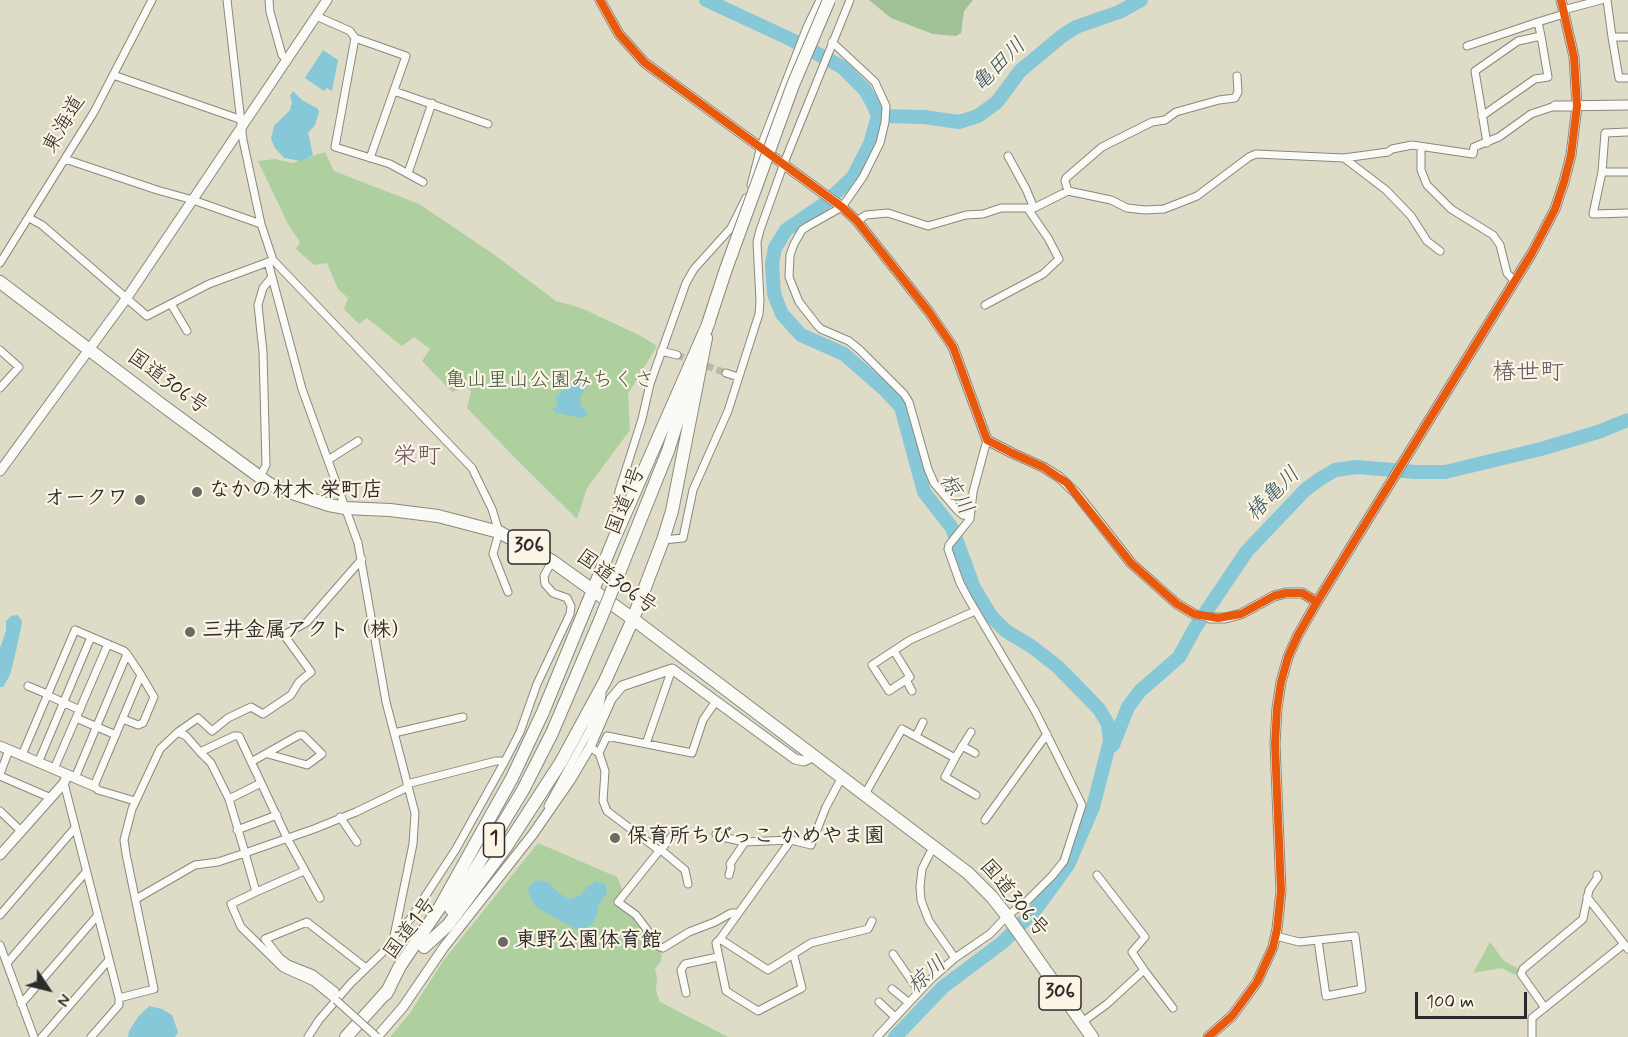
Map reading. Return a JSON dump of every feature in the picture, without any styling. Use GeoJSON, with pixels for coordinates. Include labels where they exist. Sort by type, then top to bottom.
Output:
{"type":"FeatureCollection","features":[{"type":"Feature","properties":{"kind":"highway","name":"国道1号"},"geometry":{"type":"LineString","coordinates":[[346,1037],[386,994],[424,947],[474,874],[523,790],[552,733],[668,451],[726,269],[793,85],[829,0]]}},
{"type":"Feature","properties":{"kind":"highway","name":"国道306号"},"geometry":{"type":"LineString","coordinates":[[0,282],[260,477],[280,489],[304,498],[345,508],[390,510],[438,516],[499,532],[552,561],[633,619],[968,873],[1007,916],[1092,1037]]}},
{"type":"Feature","properties":{"kind":"highway"},"geometry":{"type":"LineString","coordinates":[[386,994],[400,966],[440,907],[496,809],[543,712],[614,539],[709,322]]}},
{"type":"Feature","properties":{"kind":"highway"},"geometry":{"type":"LineString","coordinates":[[424,947],[448,925],[506,847],[561,762],[605,681],[633,619],[672,512],[709,322]]}},
{"type":"Feature","properties":{"kind":"street","name":"東海道"},"geometry":{"type":"LineString","coordinates":[[0,263],[65,159],[152,0]]}},
{"type":"Feature","properties":{"kind":"street"},"geometry":{"type":"LineString","coordinates":[[227,0],[243,140],[271,261],[271,278],[302,389],[362,559],[386,702],[415,813],[414,837],[393,941]]}},
{"type":"Feature","properties":{"kind":"street"},"geometry":{"type":"LineString","coordinates":[[269,0],[282,55],[287,60]]}},
{"type":"Feature","properties":{"kind":"street"},"geometry":{"type":"LineString","coordinates":[[0,471],[126,299],[327,0]]}},
{"type":"Feature","properties":{"kind":"street"},"geometry":{"type":"LineString","coordinates":[[600,0],[619,34],[645,63],[819,189],[857,221],[929,312],[953,347],[987,440],[973,492],[969,519],[949,545],[951,559],[960,583],[1047,734],[1082,805],[1064,861],[1039,890],[1007,916],[990,934],[956,958],[920,989],[877,1037]]}},
{"type":"Feature","properties":{"kind":"street"},"geometry":{"type":"LineString","coordinates":[[614,539],[619,491],[642,419],[650,384],[686,284],[694,269],[731,228],[738,216],[753,177],[761,146],[819,0]]}},
{"type":"Feature","properties":{"kind":"street"},"geometry":{"type":"LineString","coordinates":[[663,540],[683,538],[693,490],[728,411],[759,314],[757,242],[783,163],[850,0]]}},
{"type":"Feature","properties":{"kind":"street"},"geometry":{"type":"LineString","coordinates":[[1467,46],[1538,22],[1563,8],[1601,0]]}},
{"type":"Feature","properties":{"kind":"street"},"geometry":{"type":"LineString","coordinates":[[1607,0],[1619,78],[1628,78]]}},
{"type":"Feature","properties":{"kind":"street"},"geometry":{"type":"LineString","coordinates":[[1208,1037],[1232,1016],[1257,982],[1269,958],[1276,936],[1281,891],[1275,744],[1277,708],[1288,657],[1317,602],[1532,253],[1561,191],[1571,155],[1577,106],[1574,57],[1563,8]]}},
{"type":"Feature","properties":{"kind":"street"},"geometry":{"type":"LineString","coordinates":[[316,16],[350,31],[355,38],[406,56],[370,158]]}},
{"type":"Feature","properties":{"kind":"street"},"geometry":{"type":"LineString","coordinates":[[1482,116],[1535,80],[1548,77],[1538,22]]}},
{"type":"Feature","properties":{"kind":"street"},"geometry":{"type":"LineString","coordinates":[[1486,143],[1475,72],[1518,41],[1541,36]]}},
{"type":"Feature","properties":{"kind":"street"},"geometry":{"type":"LineString","coordinates":[[1612,38],[1628,37]]}},
{"type":"Feature","properties":{"kind":"street"},"geometry":{"type":"LineString","coordinates":[[355,38],[335,147],[390,164],[423,183]]}},
{"type":"Feature","properties":{"kind":"street"},"geometry":{"type":"LineString","coordinates":[[831,44],[875,82],[886,106],[885,122],[867,169],[842,207],[802,230],[790,255],[788,266],[791,283],[799,302],[817,325],[849,341],[904,394],[909,402],[934,483],[957,510],[969,519]]}},
{"type":"Feature","properties":{"kind":"street"},"geometry":{"type":"LineString","coordinates":[[113,75],[137,82],[242,124]]}},
{"type":"Feature","properties":{"kind":"street"},"geometry":{"type":"LineString","coordinates":[[1068,191],[1066,178],[1102,147],[1152,122],[1165,120],[1176,112],[1218,100],[1235,98],[1238,92],[1237,76]]}},
{"type":"Feature","properties":{"kind":"street"},"geometry":{"type":"LineString","coordinates":[[394,91],[488,124]]}},
{"type":"Feature","properties":{"kind":"street"},"geometry":{"type":"LineString","coordinates":[[408,173],[432,104]]}},
{"type":"Feature","properties":{"kind":"street"},"geometry":{"type":"LineString","coordinates":[[857,221],[866,215],[888,213],[928,226],[1001,208],[1031,208],[1068,191],[1111,200],[1128,208],[1164,209],[1197,196],[1252,155],[1344,158],[1388,152],[1412,145],[1473,153],[1474,147],[1499,137],[1531,114],[1555,106],[1628,105]]}},
{"type":"Feature","properties":{"kind":"street"},"geometry":{"type":"LineString","coordinates":[[1628,132],[1605,133],[1602,172],[1593,214],[1628,213]]}},
{"type":"Feature","properties":{"kind":"street"},"geometry":{"type":"LineString","coordinates":[[1421,147],[1421,170],[1427,185],[1451,209],[1493,235],[1501,249],[1507,273],[1515,282]]}},
{"type":"Feature","properties":{"kind":"street"},"geometry":{"type":"LineString","coordinates":[[985,305],[1043,274],[1059,259],[1031,208],[1008,156]]}},
{"type":"Feature","properties":{"kind":"street"},"geometry":{"type":"LineString","coordinates":[[1344,158],[1386,190],[1404,208],[1427,241],[1440,251]]}},
{"type":"Feature","properties":{"kind":"street"},"geometry":{"type":"LineString","coordinates":[[65,159],[193,200],[261,225]]}},
{"type":"Feature","properties":{"kind":"street"},"geometry":{"type":"LineString","coordinates":[[1602,172],[1628,172]]}},
{"type":"Feature","properties":{"kind":"street"},"geometry":{"type":"LineString","coordinates":[[29,218],[42,225],[147,316],[209,284],[271,261]]}},
{"type":"Feature","properties":{"kind":"street"},"geometry":{"type":"LineString","coordinates":[[271,261],[472,468],[492,509],[499,532],[493,554],[508,592]]}},
{"type":"Feature","properties":{"kind":"street"},"geometry":{"type":"LineString","coordinates":[[260,477],[266,465],[263,352],[258,305],[263,288],[271,278]]}},
{"type":"Feature","properties":{"kind":"street"},"geometry":{"type":"LineString","coordinates":[[171,304],[187,331]]}},
{"type":"Feature","properties":{"kind":"street"},"geometry":{"type":"LineString","coordinates":[[0,350],[19,367],[0,388]]}},
{"type":"Feature","properties":{"kind":"street"},"geometry":{"type":"LineString","coordinates":[[662,351],[677,355]]}},
{"type":"Feature","properties":{"kind":"street"},"geometry":{"type":"LineString","coordinates":[[726,373],[738,377]]}},
{"type":"Feature","properties":{"kind":"street"},"geometry":{"type":"LineString","coordinates":[[987,440],[1043,466],[1059,477],[1081,499],[1131,562],[1177,604],[1194,614],[1210,618],[1225,618],[1241,614],[1274,596],[1286,593],[1302,593],[1317,602]]}},
{"type":"Feature","properties":{"kind":"street"},"geometry":{"type":"LineString","coordinates":[[328,460],[358,441]]}},
{"type":"Feature","properties":{"kind":"street"},"geometry":{"type":"LineString","coordinates":[[118,998],[154,989],[124,840],[135,801],[160,749],[198,718],[212,731],[228,718],[250,706],[263,714],[291,695],[299,682],[311,672],[284,635],[312,617],[362,559]]}},
{"type":"Feature","properties":{"kind":"street"},"geometry":{"type":"LineString","coordinates":[[308,1037],[336,1000],[393,941],[411,918],[456,849],[506,761],[520,732],[537,684],[570,614],[571,606],[567,598],[553,593],[545,584],[544,576],[552,561]]}},
{"type":"Feature","properties":{"kind":"street"},"geometry":{"type":"LineString","coordinates":[[894,651],[910,677],[889,691],[873,665],[910,640],[975,611]]}},
{"type":"Feature","properties":{"kind":"street"},"geometry":{"type":"LineString","coordinates":[[22,755],[75,630],[124,651],[154,697],[143,723],[138,725],[123,719]]}},
{"type":"Feature","properties":{"kind":"street"},"geometry":{"type":"LineString","coordinates":[[38,763],[91,637]]}},
{"type":"Feature","properties":{"kind":"street"},"geometry":{"type":"LineString","coordinates":[[54,770],[108,644]]}},
{"type":"Feature","properties":{"kind":"street"},"geometry":{"type":"LineString","coordinates":[[0,855],[69,779],[96,726],[127,654]]}},
{"type":"Feature","properties":{"kind":"street"},"geometry":{"type":"LineString","coordinates":[[672,669],[795,759],[804,761],[814,756]]}},
{"type":"Feature","properties":{"kind":"street"},"geometry":{"type":"LineString","coordinates":[[646,744],[672,669]]}},
{"type":"Feature","properties":{"kind":"street"},"geometry":{"type":"LineString","coordinates":[[304,871],[231,904],[241,927],[284,968],[314,982],[377,1037],[403,1007],[444,947],[533,834],[571,779],[590,747],[616,691],[622,686],[672,669]]}},
{"type":"Feature","properties":{"kind":"street"},"geometry":{"type":"LineString","coordinates":[[94,786],[141,675]]}},
{"type":"Feature","properties":{"kind":"street"},"geometry":{"type":"LineString","coordinates":[[906,680],[912,691]]}},
{"type":"Feature","properties":{"kind":"street"},"geometry":{"type":"LineString","coordinates":[[533,834],[589,731],[600,705],[605,681]]}},
{"type":"Feature","properties":{"kind":"street"},"geometry":{"type":"LineString","coordinates":[[28,686],[80,710]]}},
{"type":"Feature","properties":{"kind":"street"},"geometry":{"type":"LineString","coordinates":[[599,753],[607,736],[692,753],[703,720],[716,701]]}},
{"type":"Feature","properties":{"kind":"street"},"geometry":{"type":"LineString","coordinates":[[394,733],[463,717]]}},
{"type":"Feature","properties":{"kind":"street"},"geometry":{"type":"LineString","coordinates":[[76,718],[116,735]]}},
{"type":"Feature","properties":{"kind":"street"},"geometry":{"type":"LineString","coordinates":[[915,736],[923,722]]}},
{"type":"Feature","properties":{"kind":"street"},"geometry":{"type":"LineString","coordinates":[[865,794],[902,729],[956,758]]}},
{"type":"Feature","properties":{"kind":"street"},"geometry":{"type":"LineString","coordinates":[[178,732],[186,735],[211,763],[229,798],[256,892]]}},
{"type":"Feature","properties":{"kind":"street"},"geometry":{"type":"LineString","coordinates":[[971,732],[945,777],[976,795]]}},
{"type":"Feature","properties":{"kind":"street"},"geometry":{"type":"LineString","coordinates":[[985,820],[1047,734]]}},
{"type":"Feature","properties":{"kind":"street"},"geometry":{"type":"LineString","coordinates":[[251,762],[299,735],[303,735],[322,754],[307,765],[268,754]]}},
{"type":"Feature","properties":{"kind":"street"},"geometry":{"type":"LineString","coordinates":[[200,752],[238,736],[287,838],[320,898]]}},
{"type":"Feature","properties":{"kind":"street"},"geometry":{"type":"LineString","coordinates":[[962,746],[975,753]]}},
{"type":"Feature","properties":{"kind":"street"},"geometry":{"type":"LineString","coordinates":[[590,747],[599,753],[605,771],[603,801],[608,811],[685,870],[688,884]]}},
{"type":"Feature","properties":{"kind":"street"},"geometry":{"type":"LineString","coordinates":[[51,798],[0,775],[5,748],[69,779],[135,801]]}},
{"type":"Feature","properties":{"kind":"street"},"geometry":{"type":"LineString","coordinates":[[136,899],[195,865],[218,862],[287,838],[356,812],[408,785],[496,761],[506,761]]}},
{"type":"Feature","properties":{"kind":"street"},"geometry":{"type":"LineString","coordinates":[[716,834],[745,842],[791,840],[811,845],[825,807],[842,777]]}},
{"type":"Feature","properties":{"kind":"street"},"geometry":{"type":"LineString","coordinates":[[69,779],[75,828],[118,998],[118,1005],[91,1037]]}},
{"type":"Feature","properties":{"kind":"street"},"geometry":{"type":"LineString","coordinates":[[229,798],[261,783]]}},
{"type":"Feature","properties":{"kind":"street"},"geometry":{"type":"LineString","coordinates":[[0,811],[21,831]]}},
{"type":"Feature","properties":{"kind":"street"},"geometry":{"type":"LineString","coordinates":[[237,830],[277,815]]}},
{"type":"Feature","properties":{"kind":"street"},"geometry":{"type":"LineString","coordinates":[[340,818],[357,842]]}},
{"type":"Feature","properties":{"kind":"street"},"geometry":{"type":"LineString","coordinates":[[0,915],[75,828]]}},
{"type":"Feature","properties":{"kind":"street"},"geometry":{"type":"LineString","coordinates":[[672,836],[618,902],[636,915],[663,948],[689,932],[731,913],[738,913]]}},
{"type":"Feature","properties":{"kind":"street"},"geometry":{"type":"LineString","coordinates":[[791,840],[716,943],[726,991],[758,1011],[802,988],[794,956]]}},
{"type":"Feature","properties":{"kind":"street"},"geometry":{"type":"LineString","coordinates":[[729,875],[730,864],[745,842]]}},
{"type":"Feature","properties":{"kind":"street"},"geometry":{"type":"LineString","coordinates":[[936,847],[930,853],[922,869],[921,900],[929,921],[956,958]]}},
{"type":"Feature","properties":{"kind":"street"},"geometry":{"type":"LineString","coordinates":[[7,963],[86,872]]}},
{"type":"Feature","properties":{"kind":"street"},"geometry":{"type":"LineString","coordinates":[[1098,875],[1145,937],[1132,952],[1173,1008]]}},
{"type":"Feature","properties":{"kind":"street"},"geometry":{"type":"LineString","coordinates":[[1545,1008],[1521,974],[1523,969],[1582,919],[1589,890],[1598,877],[1597,875]]}},
{"type":"Feature","properties":{"kind":"street"},"geometry":{"type":"LineString","coordinates":[[1532,1037],[1532,1018],[1626,946],[1587,897]]}},
{"type":"Feature","properties":{"kind":"street"},"geometry":{"type":"LineString","coordinates":[[21,1004],[98,915]]}},
{"type":"Feature","properties":{"kind":"street"},"geometry":{"type":"LineString","coordinates":[[720,939],[768,970],[794,956],[811,943],[868,929],[872,921]]}},
{"type":"Feature","properties":{"kind":"street"},"geometry":{"type":"LineString","coordinates":[[335,991],[313,974],[288,964],[280,958],[265,939],[307,922],[366,968]]}},
{"type":"Feature","properties":{"kind":"street"},"geometry":{"type":"LineString","coordinates":[[1276,936],[1299,942],[1355,936],[1362,989],[1326,996],[1318,940]]}},
{"type":"Feature","properties":{"kind":"street"},"geometry":{"type":"LineString","coordinates":[[0,945],[33,1037]]}},
{"type":"Feature","properties":{"kind":"street"},"geometry":{"type":"LineString","coordinates":[[893,954],[913,983],[920,989]]}},
{"type":"Feature","properties":{"kind":"street"},"geometry":{"type":"LineString","coordinates":[[686,993],[681,970],[685,963],[718,957]]}},
{"type":"Feature","properties":{"kind":"street"},"geometry":{"type":"LineString","coordinates":[[42,1037],[108,961]]}},
{"type":"Feature","properties":{"kind":"street"},"geometry":{"type":"LineString","coordinates":[[1081,1023],[1107,1004],[1144,970]]}},
{"type":"Feature","properties":{"kind":"street"},"geometry":{"type":"LineString","coordinates":[[892,989],[908,1002]]}},
{"type":"Feature","properties":{"kind":"street"},"geometry":{"type":"LineString","coordinates":[[879,1002],[896,1017]]}},
{"type":"Feature","properties":{"kind":"green space"},"geometry":{"type":"Polygon","coordinates":[[[869,0],[973,0],[964,11],[961,33],[956,36],[933,34],[891,18],[869,0]]]}},
{"type":"Feature","properties":{"kind":"green space","name":"亀山里山公園みちくさ"},"geometry":{"type":"Polygon","coordinates":[[[325,152],[334,171],[419,204],[492,253],[556,301],[581,308],[657,346],[628,394],[630,430],[587,488],[577,519],[467,408],[471,391],[467,387],[452,392],[422,361],[430,349],[414,337],[402,346],[367,318],[359,324],[344,309],[348,298],[338,289],[327,263],[314,265],[296,249],[300,242],[288,224],[258,161],[275,159],[292,163],[325,152]]]}},
{"type":"Feature","properties":{"kind":"green space"},"geometry":{"type":"Polygon","coordinates":[[[538,843],[617,877],[622,889],[623,902],[662,953],[661,961],[655,969],[656,991],[660,1002],[728,1037],[390,1037],[410,1013],[443,961],[538,843]]]}},
{"type":"Feature","properties":{"kind":"green space"},"geometry":{"type":"Polygon","coordinates":[[[1490,942],[1504,961],[1519,969],[1515,975],[1502,968],[1473,973],[1490,942]]]}},
{"type":"Feature","properties":{"kind":"water"},"geometry":{"type":"Polygon","coordinates":[[[323,50],[338,60],[332,91],[327,88],[324,91],[305,78],[323,50]]]}},
{"type":"Feature","properties":{"kind":"water"},"geometry":{"type":"Polygon","coordinates":[[[293,91],[319,112],[315,125],[308,133],[313,155],[301,161],[284,158],[271,139],[274,126],[290,110],[292,102],[290,96],[293,91]]]}},
{"type":"Feature","properties":{"kind":"water"},"geometry":{"type":"Polygon","coordinates":[[[579,374],[590,381],[580,397],[581,407],[588,415],[579,418],[559,413],[558,415],[552,409],[558,406],[555,398],[579,374]]]}},
{"type":"Feature","properties":{"kind":"water"},"geometry":{"type":"Polygon","coordinates":[[[17,615],[22,623],[16,651],[10,675],[3,687],[0,687],[0,648],[6,631],[6,621],[11,616],[17,615]]]}},
{"type":"Feature","properties":{"kind":"water"},"geometry":{"type":"Polygon","coordinates":[[[536,880],[548,882],[560,894],[570,899],[581,895],[596,881],[606,885],[607,893],[599,904],[593,923],[585,929],[577,930],[536,907],[528,888],[536,880]]]}},
{"type":"Feature","properties":{"kind":"water"},"geometry":{"type":"Polygon","coordinates":[[[149,1006],[162,1009],[172,1015],[178,1032],[175,1037],[128,1037],[138,1017],[149,1006]]]}},
{"type":"Feature","properties":{"kind":"waterway","name":"椋川"},"geometry":{"type":"LineString","coordinates":[[706,0],[792,40],[842,67],[865,90],[872,102],[878,116],[870,144],[853,177],[824,204],[786,230],[775,248],[772,264],[774,294],[782,314],[801,335],[844,354],[901,407],[924,492],[952,528],[974,588],[991,616],[1006,631],[1031,646],[1058,667],[1099,709],[1108,724],[1110,741],[1093,807],[1068,865],[1036,909],[1003,942],[943,987],[895,1037]]}},
{"type":"Feature","properties":{"kind":"waterway","name":"亀田川"},"geometry":{"type":"LineString","coordinates":[[878,116],[924,117],[959,122],[978,116],[997,102],[1020,71],[1062,36],[1076,27],[1119,12],[1141,0]]}},
{"type":"Feature","properties":{"kind":"waterway","name":"椿亀川"},"geometry":{"type":"LineString","coordinates":[[1113,745],[1128,707],[1140,691],[1179,657],[1195,628],[1247,551],[1305,490],[1320,479],[1335,470],[1357,467],[1445,472],[1541,449],[1598,432],[1628,420]]}},
{"type":"Feature","properties":{"kind":"tunnel"},"geometry":{"type":"LineString","coordinates":[[677,355],[726,373]]}},
{"type":"Feature","properties":{"kind":"cycle path"},"geometry":{"type":"LineString","coordinates":[[600,0],[619,34],[645,63],[842,207],[857,221],[929,312],[953,347],[987,440],[1043,467],[1067,483],[1131,563],[1177,604],[1194,614],[1218,618],[1241,614],[1274,596],[1286,593],[1302,593],[1317,602]]}},
{"type":"Feature","properties":{"kind":"cycle path"},"geometry":{"type":"LineString","coordinates":[[1208,1037],[1232,1016],[1257,982],[1273,947],[1277,929],[1281,891],[1275,744],[1277,708],[1288,657],[1317,602],[1532,253],[1555,209],[1571,155],[1577,106],[1574,57],[1561,0]]}},
{"type":"Feature","properties":{"kind":"place","name":"なかの材木 栄町店"},"geometry":{"type":"Point","coordinates":[197,492]}},
{"type":"Feature","properties":{"kind":"place","name":"オークワ"},"geometry":{"type":"Point","coordinates":[140,500]}},
{"type":"Feature","properties":{"kind":"place","name":"三井金属アクト（株）"},"geometry":{"type":"Point","coordinates":[190,632]}},
{"type":"Feature","properties":{"kind":"place","name":"保育所ちびっこ かめやま園"},"geometry":{"type":"Point","coordinates":[615,838]}},
{"type":"Feature","properties":{"kind":"place","name":"東野公園体育館"},"geometry":{"type":"Point","coordinates":[503,942]}},
{"type":"Feature","properties":{"kind":"district","name":"椿世町"},"geometry":{"type":"Point","coordinates":[1528,374]}},
{"type":"Feature","properties":{"kind":"district","name":"栄町"},"geometry":{"type":"Point","coordinates":[417,458]}}]}
